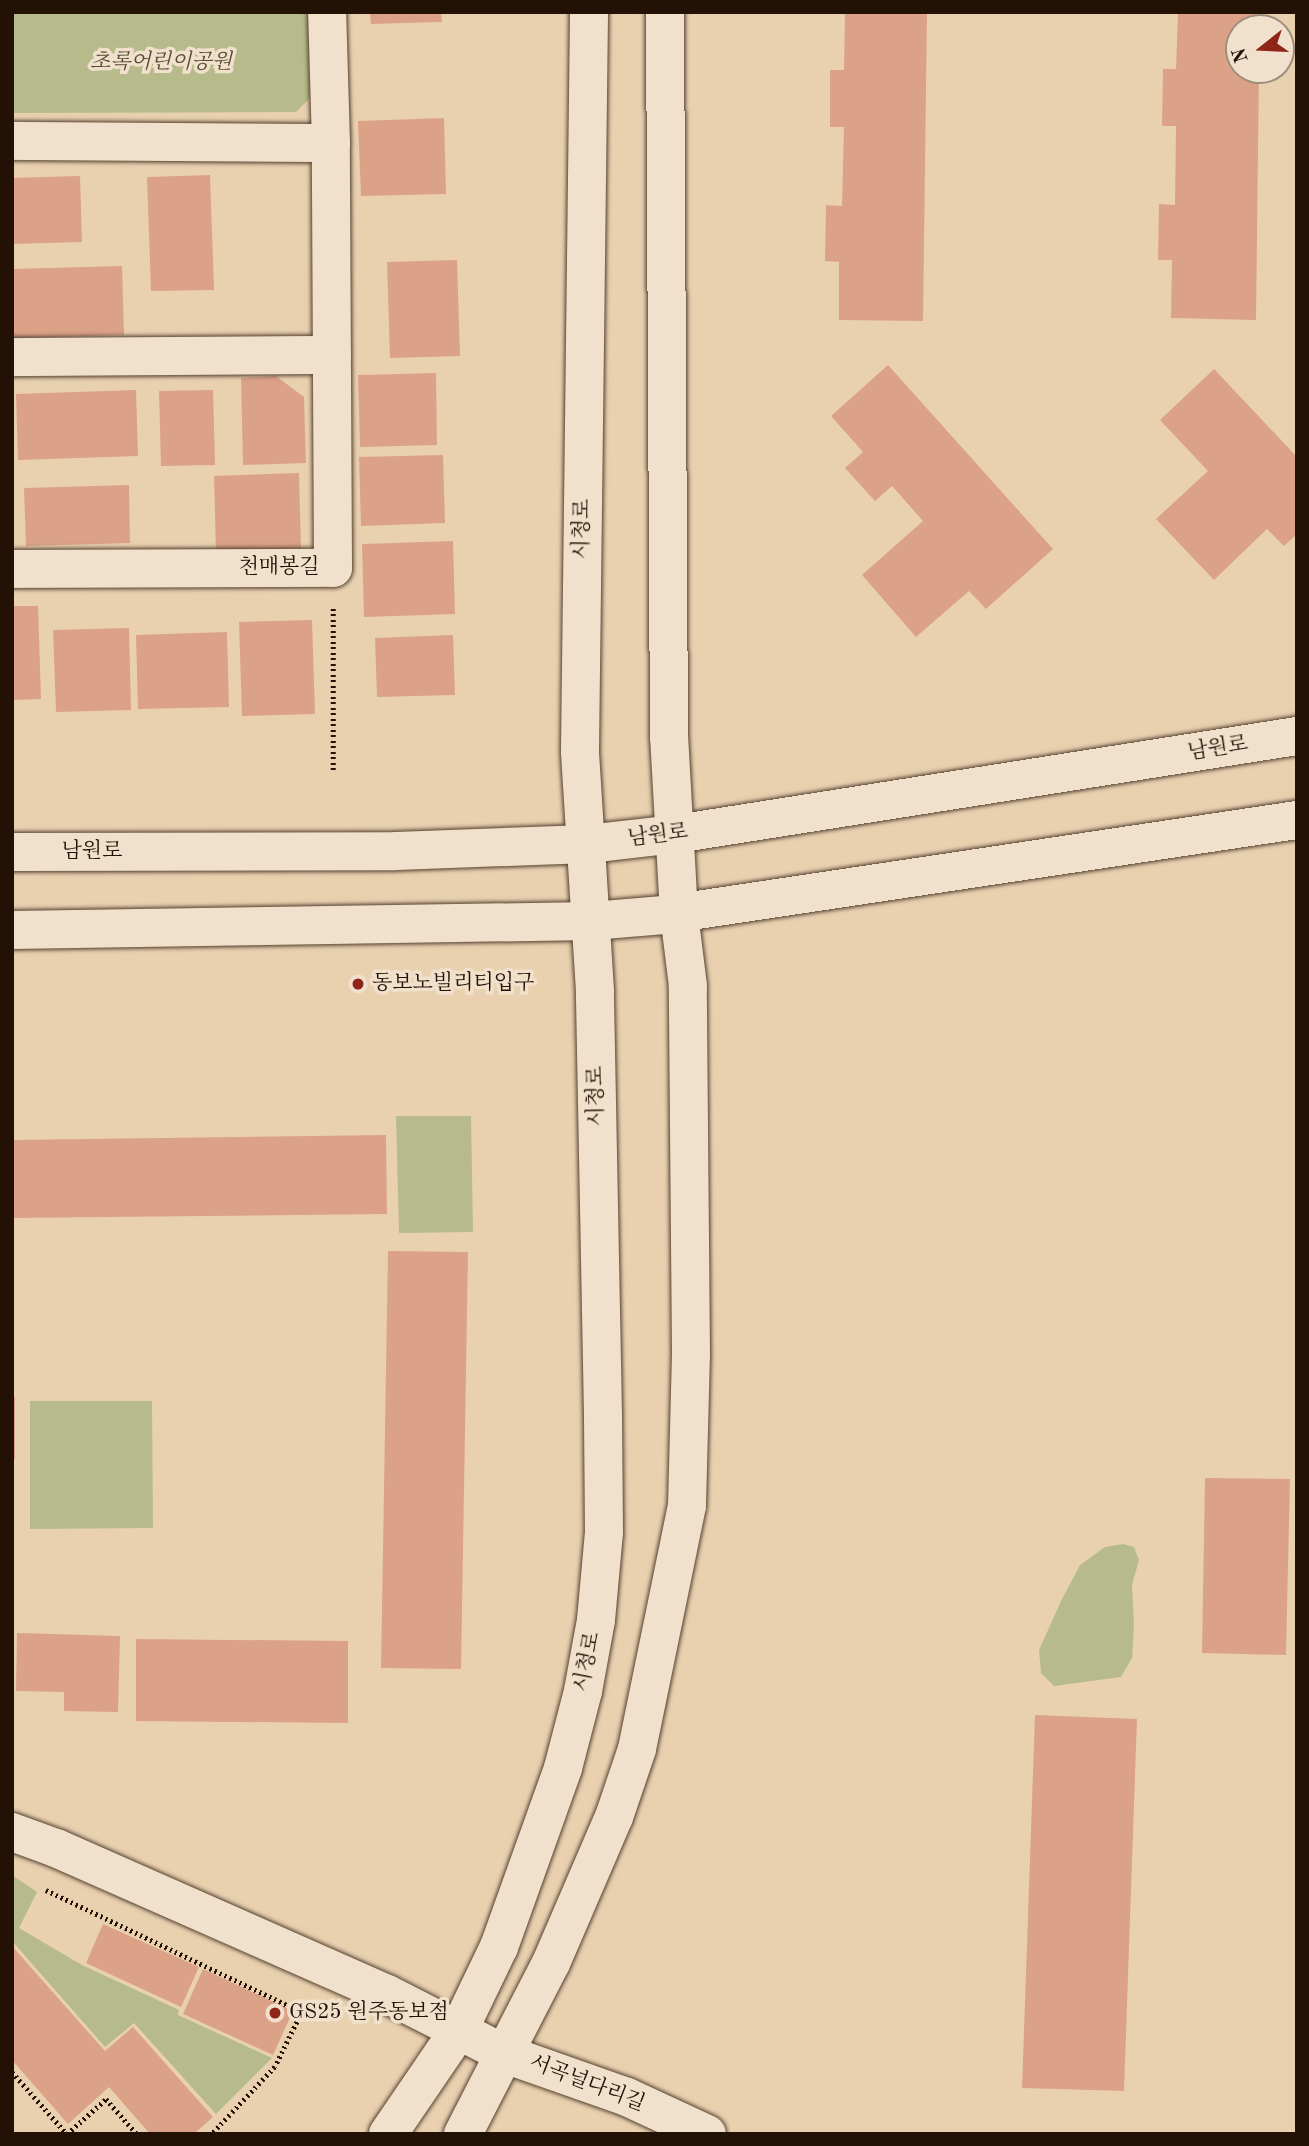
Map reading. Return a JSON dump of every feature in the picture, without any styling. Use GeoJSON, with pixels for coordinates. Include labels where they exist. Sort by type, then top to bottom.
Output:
{"type":"FeatureCollection","features":[{"type":"Feature","properties":{"kind":"street","name":"천매봉길"},"geometry":{"type":"LineString","coordinates":[[12,569],[333,568],[331,143],[327,12]]}},
{"type":"Feature","properties":{"kind":"street","name":"시청로"},"geometry":{"type":"LineString","coordinates":[[388,2134],[459,2030],[499,1947],[563,1768],[583,1691],[596,1620],[604,1532],[592,921],[580,751],[589,12]]}},
{"type":"Feature","properties":{"kind":"street"},"geometry":{"type":"LineString","coordinates":[[463,2134],[551,1963],[614,1817],[637,1749],[687,1506],[691,1355],[688,986],[679,914],[669,737],[665,12]]}},
{"type":"Feature","properties":{"kind":"street"},"geometry":{"type":"LineString","coordinates":[[12,141],[331,143]]}},
{"type":"Feature","properties":{"kind":"street"},"geometry":{"type":"LineString","coordinates":[[12,357],[332,355]]}},
{"type":"Feature","properties":{"kind":"street","name":"남원로"},"geometry":{"type":"LineString","coordinates":[[12,852],[396,851],[588,844],[676,834],[1297,736]]}},
{"type":"Feature","properties":{"kind":"street"},"geometry":{"type":"LineString","coordinates":[[12,930],[592,921],[679,914],[1297,820]]}},
{"type":"Feature","properties":{"kind":"street","name":"서곡널다리길"},"geometry":{"type":"LineString","coordinates":[[12,1832],[93,1864],[374,1988],[505,2054],[627,2096],[707,2134]]}},
{"type":"Feature","properties":{"kind":"path"},"geometry":{"type":"LineString","coordinates":[[332,770],[333,568]]}},
{"type":"Feature","properties":{"kind":"path"},"geometry":{"type":"LineString","coordinates":[[36,1885],[302,2012],[275,2067],[212,2134]]}},
{"type":"Feature","properties":{"kind":"path"},"geometry":{"type":"LineString","coordinates":[[12,2072],[66,2134],[106,2099],[137,2134]]}},
{"type":"Feature","properties":{"kind":"green space","name":"초록어린이공원"},"geometry":{"type":"Polygon","coordinates":[[[12,12],[309,12],[310,98],[296,112],[12,113],[12,12]]]}},
{"type":"Feature","properties":{"kind":"green space"},"geometry":{"type":"Polygon","coordinates":[[[396,1116],[471,1116],[473,1232],[399,1233],[396,1116]]]}},
{"type":"Feature","properties":{"kind":"green space"},"geometry":{"type":"Polygon","coordinates":[[[30,1401],[152,1401],[153,1528],[30,1529],[30,1401]]]}},
{"type":"Feature","properties":{"kind":"green space"},"geometry":{"type":"Polygon","coordinates":[[[1123,1544],[1134,1547],[1139,1560],[1132,1585],[1132,1658],[1121,1677],[1054,1686],[1041,1673],[1039,1650],[1062,1599],[1080,1565],[1105,1547],[1123,1544]]]}},
{"type":"Feature","properties":{"kind":"green space"},"geometry":{"type":"Polygon","coordinates":[[[12,1875],[37,1892],[19,1928],[82,1965],[179,2010],[178,2015],[272,2058],[216,2114],[134,2023],[105,2047],[12,1941],[12,1875]]]}},
{"type":"Feature","properties":{"kind":"building"},"geometry":{"type":"Polygon","coordinates":[[[370,12],[441,12],[442,22],[371,24],[370,12]]]}},
{"type":"Feature","properties":{"kind":"building"},"geometry":{"type":"Polygon","coordinates":[[[845,12],[927,12],[923,321],[839,320],[839,262],[825,261],[826,205],[842,206],[844,127],[830,127],[830,70],[844,70],[845,12]]]}},
{"type":"Feature","properties":{"kind":"building"},"geometry":{"type":"Polygon","coordinates":[[[1178,12],[1260,12],[1225,14],[1225,84],[1259,84],[1256,320],[1171,318],[1172,260],[1158,260],[1159,204],[1175,205],[1176,126],[1162,126],[1163,69],[1176,69],[1178,12]]]}},
{"type":"Feature","properties":{"kind":"building"},"geometry":{"type":"Polygon","coordinates":[[[444,118],[446,194],[361,196],[358,121],[444,118]]]}},
{"type":"Feature","properties":{"kind":"building"},"geometry":{"type":"Polygon","coordinates":[[[210,175],[214,290],[151,291],[147,177],[210,175]]]}},
{"type":"Feature","properties":{"kind":"building"},"geometry":{"type":"Polygon","coordinates":[[[80,176],[82,242],[12,244],[12,178],[80,176]]]}},
{"type":"Feature","properties":{"kind":"building"},"geometry":{"type":"Polygon","coordinates":[[[457,260],[460,356],[390,358],[387,262],[457,260]]]}},
{"type":"Feature","properties":{"kind":"building"},"geometry":{"type":"Polygon","coordinates":[[[122,266],[124,335],[13,338],[12,269],[122,266]]]}},
{"type":"Feature","properties":{"kind":"building"},"geometry":{"type":"Polygon","coordinates":[[[888,365],[1053,549],[986,609],[969,591],[916,637],[862,575],[923,521],[892,486],[875,501],[845,468],[863,452],[831,416],[888,365]]]}},
{"type":"Feature","properties":{"kind":"building"},"geometry":{"type":"Polygon","coordinates":[[[1214,369],[1297,457],[1297,534],[1284,546],[1267,529],[1214,580],[1156,519],[1208,471],[1160,420],[1214,369]]]}},
{"type":"Feature","properties":{"kind":"building"},"geometry":{"type":"Polygon","coordinates":[[[436,373],[437,445],[360,447],[358,375],[436,373]]]}},
{"type":"Feature","properties":{"kind":"building"},"geometry":{"type":"Polygon","coordinates":[[[276,376],[304,397],[306,463],[243,465],[241,378],[276,376]]]}},
{"type":"Feature","properties":{"kind":"building"},"geometry":{"type":"Polygon","coordinates":[[[136,390],[138,456],[18,460],[16,394],[136,390]]]}},
{"type":"Feature","properties":{"kind":"building"},"geometry":{"type":"Polygon","coordinates":[[[213,390],[215,465],[161,466],[159,391],[213,390]]]}},
{"type":"Feature","properties":{"kind":"building"},"geometry":{"type":"Polygon","coordinates":[[[443,455],[445,523],[361,526],[359,457],[443,455]]]}},
{"type":"Feature","properties":{"kind":"building"},"geometry":{"type":"Polygon","coordinates":[[[299,473],[301,550],[216,553],[214,476],[299,473]]]}},
{"type":"Feature","properties":{"kind":"building"},"geometry":{"type":"Polygon","coordinates":[[[129,485],[130,543],[26,546],[24,488],[129,485]]]}},
{"type":"Feature","properties":{"kind":"building"},"geometry":{"type":"Polygon","coordinates":[[[453,541],[455,614],[364,617],[362,544],[453,541]]]}},
{"type":"Feature","properties":{"kind":"building"},"geometry":{"type":"Polygon","coordinates":[[[12,606],[38,606],[41,699],[12,700],[12,606]]]}},
{"type":"Feature","properties":{"kind":"building"},"geometry":{"type":"Polygon","coordinates":[[[312,620],[315,714],[242,716],[239,622],[312,620]]]}},
{"type":"Feature","properties":{"kind":"building"},"geometry":{"type":"Polygon","coordinates":[[[129,628],[131,710],[56,712],[53,630],[129,628]]]}},
{"type":"Feature","properties":{"kind":"building"},"geometry":{"type":"Polygon","coordinates":[[[227,632],[229,707],[138,709],[136,635],[227,632]]]}},
{"type":"Feature","properties":{"kind":"building"},"geometry":{"type":"Polygon","coordinates":[[[453,635],[455,695],[377,697],[375,638],[453,635]]]}},
{"type":"Feature","properties":{"kind":"building"},"geometry":{"type":"Polygon","coordinates":[[[386,1135],[387,1214],[12,1218],[12,1140],[386,1135]]]}},
{"type":"Feature","properties":{"kind":"building"},"geometry":{"type":"Polygon","coordinates":[[[388,1251],[468,1252],[461,1669],[381,1668],[388,1251]]]}},
{"type":"Feature","properties":{"kind":"building"},"geometry":{"type":"Polygon","coordinates":[[[12,1397],[15,1397],[15,1459],[12,1459],[12,1397]]]}},
{"type":"Feature","properties":{"kind":"building"},"geometry":{"type":"Polygon","coordinates":[[[1205,1478],[1290,1479],[1286,1655],[1202,1653],[1205,1478]]]}},
{"type":"Feature","properties":{"kind":"building"},"geometry":{"type":"Polygon","coordinates":[[[17,1633],[120,1636],[118,1712],[64,1711],[64,1692],[16,1691],[17,1633]]]}},
{"type":"Feature","properties":{"kind":"building"},"geometry":{"type":"Polygon","coordinates":[[[136,1639],[348,1641],[348,1723],[136,1721],[136,1639]]]}},
{"type":"Feature","properties":{"kind":"building"},"geometry":{"type":"Polygon","coordinates":[[[1035,1715],[1137,1719],[1124,2091],[1022,2088],[1035,1715]]]}},
{"type":"Feature","properties":{"kind":"building"},"geometry":{"type":"Polygon","coordinates":[[[103,1924],[199,1967],[181,2007],[86,1963],[103,1924]]]}},
{"type":"Feature","properties":{"kind":"building"},"geometry":{"type":"Polygon","coordinates":[[[12,1946],[105,2051],[133,2027],[213,2117],[194,2134],[150,2134],[109,2087],[68,2124],[12,2060],[12,1946]]]}},
{"type":"Feature","properties":{"kind":"building"},"geometry":{"type":"Polygon","coordinates":[[[203,1969],[293,2011],[273,2055],[183,2014],[203,1969]]]}},
{"type":"Feature","properties":{"kind":"place","name":"동보노빌리티입구"},"geometry":{"type":"Point","coordinates":[358,984]}},
{"type":"Feature","properties":{"kind":"place","name":"GS25 원주동보점"},"geometry":{"type":"Point","coordinates":[275,2013]}}]}
